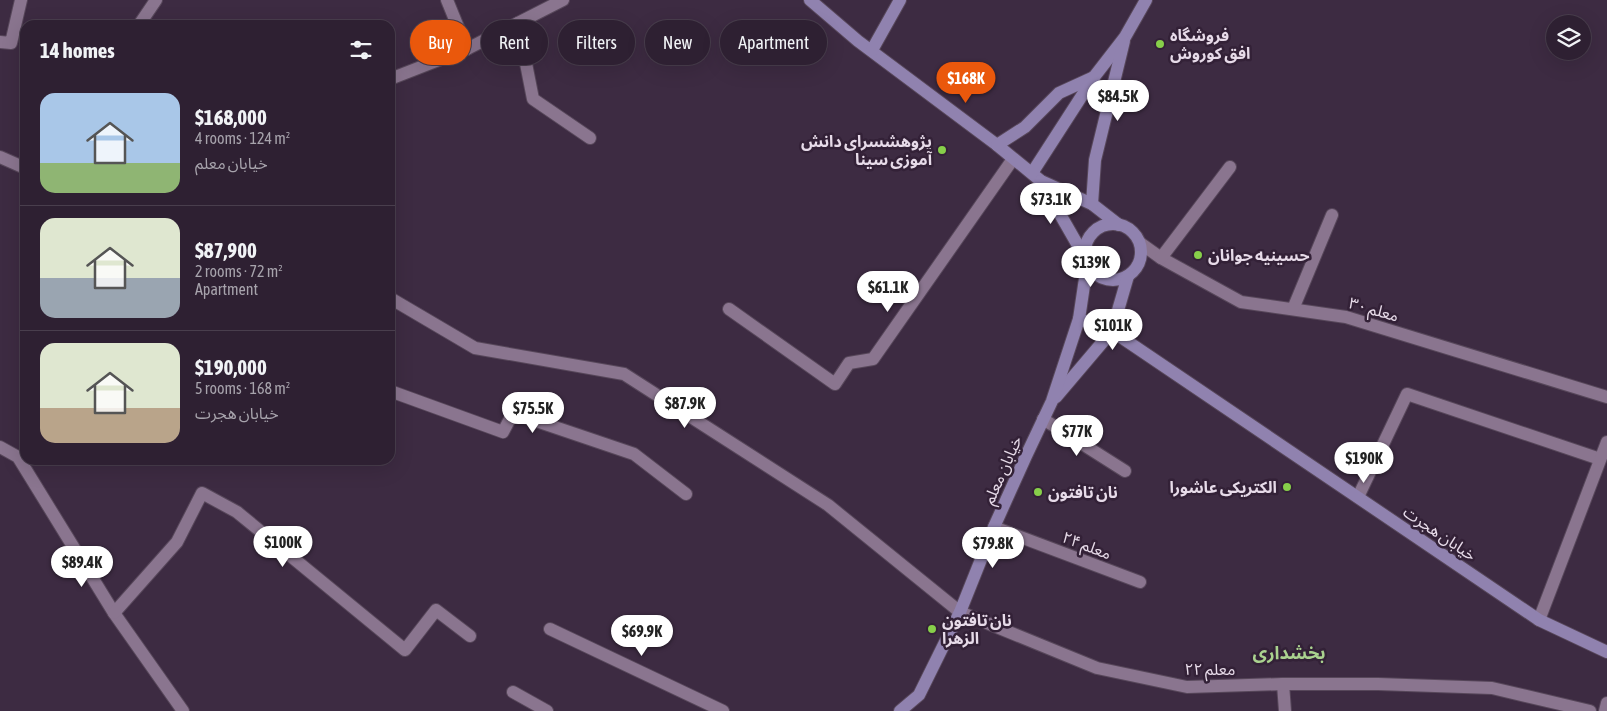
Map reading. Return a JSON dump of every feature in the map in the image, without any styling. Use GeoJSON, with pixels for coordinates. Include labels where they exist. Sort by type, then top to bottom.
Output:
{"type":"FeatureCollection","features":[{"type":"Feature","properties":{"kind":"main road"},"geometry":{"type":"LineString","coordinates":[[810,0],[858,41],[1037,177],[1092,204],[1120,225]]}},
{"type":"Feature","properties":{"kind":"main road"},"geometry":{"type":"LineString","coordinates":[[872,50],[900,0]]}},
{"type":"Feature","properties":{"kind":"main road"},"geometry":{"type":"LineString","coordinates":[[1037,177],[1094,77],[1125,36],[1146,0]]}},
{"type":"Feature","properties":{"kind":"main road"},"geometry":{"type":"LineString","coordinates":[[1092,204],[1095,160],[1125,36]]}},
{"type":"Feature","properties":{"kind":"main road"},"geometry":{"type":"LineString","coordinates":[[997,145],[1025,126],[1059,93],[1094,77]]}},
{"type":"Feature","properties":{"kind":"main road"},"geometry":{"type":"LineString","coordinates":[[1037,177],[1093,272],[1100,278],[1119,280],[1135,270],[1141,252],[1140,243],[1135,234],[1128,228],[1110,224],[1101,226],[1088,238],[1085,247],[1086,260]]}},
{"type":"Feature","properties":{"kind":"main road","name":"خیابان معلم"},"geometry":{"type":"LineString","coordinates":[[900,711],[919,695],[960,612],[994,527],[1052,401],[1079,319],[1086,260]]}},
{"type":"Feature","properties":{"kind":"main road","name":"خیابان معلم"},"geometry":{"type":"LineString","coordinates":[[1052,401],[1112,331],[1128,276]]}},
{"type":"Feature","properties":{"kind":"main road","name":"خیابان هجرت"},"geometry":{"type":"LineString","coordinates":[[1079,319],[1112,331],[1539,620],[1607,652]]}},
{"type":"Feature","properties":{"kind":"street"},"geometry":{"type":"LineString","coordinates":[[0,42],[11,43],[21,0]]}},
{"type":"Feature","properties":{"kind":"street"},"geometry":{"type":"LineString","coordinates":[[142,20],[156,0]]}},
{"type":"Feature","properties":{"kind":"street"},"geometry":{"type":"LineString","coordinates":[[447,0],[455,20]]}},
{"type":"Feature","properties":{"kind":"street"},"geometry":{"type":"LineString","coordinates":[[524,20],[562,0]]}},
{"type":"Feature","properties":{"kind":"street"},"geometry":{"type":"LineString","coordinates":[[395,77],[425,65]]}},
{"type":"Feature","properties":{"kind":"street"},"geometry":{"type":"LineString","coordinates":[[526,65],[533,99],[590,138]]}},
{"type":"Feature","properties":{"kind":"street"},"geometry":{"type":"LineString","coordinates":[[0,157],[20,166]]}},
{"type":"Feature","properties":{"kind":"street"},"geometry":{"type":"LineString","coordinates":[[729,308],[835,384],[849,363],[873,359],[1013,159]]}},
{"type":"Feature","properties":{"kind":"street"},"geometry":{"type":"LineString","coordinates":[[1161,258],[1230,168]]}},
{"type":"Feature","properties":{"kind":"street"},"geometry":{"type":"LineString","coordinates":[[1293,309],[1332,215]]}},
{"type":"Feature","properties":{"kind":"street","name":"معلم ۳۰"},"geometry":{"type":"LineString","coordinates":[[1140,243],[1161,258],[1241,302],[1346,317],[1607,397]]}},
{"type":"Feature","properties":{"kind":"street","name":"معلم ۲۲"},"geometry":{"type":"LineString","coordinates":[[395,301],[475,348],[624,374],[828,504],[960,612],[1097,668],[1187,687],[1378,684],[1492,688],[1590,711]]}},
{"type":"Feature","properties":{"kind":"street"},"geometry":{"type":"LineString","coordinates":[[395,393],[503,432],[513,413],[634,454],[686,494]]}},
{"type":"Feature","properties":{"kind":"street"},"geometry":{"type":"LineString","coordinates":[[1358,498],[1407,394],[1600,459]]}},
{"type":"Feature","properties":{"kind":"street"},"geometry":{"type":"LineString","coordinates":[[1043,419],[1125,471]]}},
{"type":"Feature","properties":{"kind":"street"},"geometry":{"type":"LineString","coordinates":[[1539,620],[1607,442]]}},
{"type":"Feature","properties":{"kind":"street"},"geometry":{"type":"LineString","coordinates":[[0,447],[18,457],[20,460]]}},
{"type":"Feature","properties":{"kind":"street"},"geometry":{"type":"LineString","coordinates":[[23,465],[114,613],[183,711]]}},
{"type":"Feature","properties":{"kind":"street"},"geometry":{"type":"LineString","coordinates":[[114,613],[177,542],[202,492],[237,512],[405,650],[436,610],[470,636]]}},
{"type":"Feature","properties":{"kind":"street","name":"معلم ۲۴"},"geometry":{"type":"LineString","coordinates":[[994,527],[1140,582]]}},
{"type":"Feature","properties":{"kind":"street"},"geometry":{"type":"LineString","coordinates":[[550,629],[722,711]]}},
{"type":"Feature","properties":{"kind":"street"},"geometry":{"type":"LineString","coordinates":[[1283,684],[1285,711]]}},
{"type":"Feature","properties":{"kind":"street"},"geometry":{"type":"LineString","coordinates":[[513,692],[547,711]]}},
{"type":"Feature","properties":{"kind":"street"},"geometry":{"type":"LineString","coordinates":[[1605,711],[1607,704]]}},
{"type":"Feature","properties":{"kind":"place","name":"فروشگاه افق کوروش"},"geometry":{"type":"Point","coordinates":[1160,44]}},
{"type":"Feature","properties":{"kind":"place","name":"پژوهشسرای دانش آموزی سینا"},"geometry":{"type":"Point","coordinates":[942,150]}},
{"type":"Feature","properties":{"kind":"place","name":"حسینیه جوانان"},"geometry":{"type":"Point","coordinates":[1198,255]}},
{"type":"Feature","properties":{"kind":"place","name":"الکتریکی عاشورا"},"geometry":{"type":"Point","coordinates":[1287,487]}},
{"type":"Feature","properties":{"kind":"place","name":"نان تافتون"},"geometry":{"type":"Point","coordinates":[1038,492]}},
{"type":"Feature","properties":{"kind":"place","name":"نان تافتون الزهرا"},"geometry":{"type":"Point","coordinates":[932,629]}},
{"type":"Feature","properties":{"kind":"district","name":"بخشداری"},"geometry":{"type":"Point","coordinates":[1289,652]}}]}
